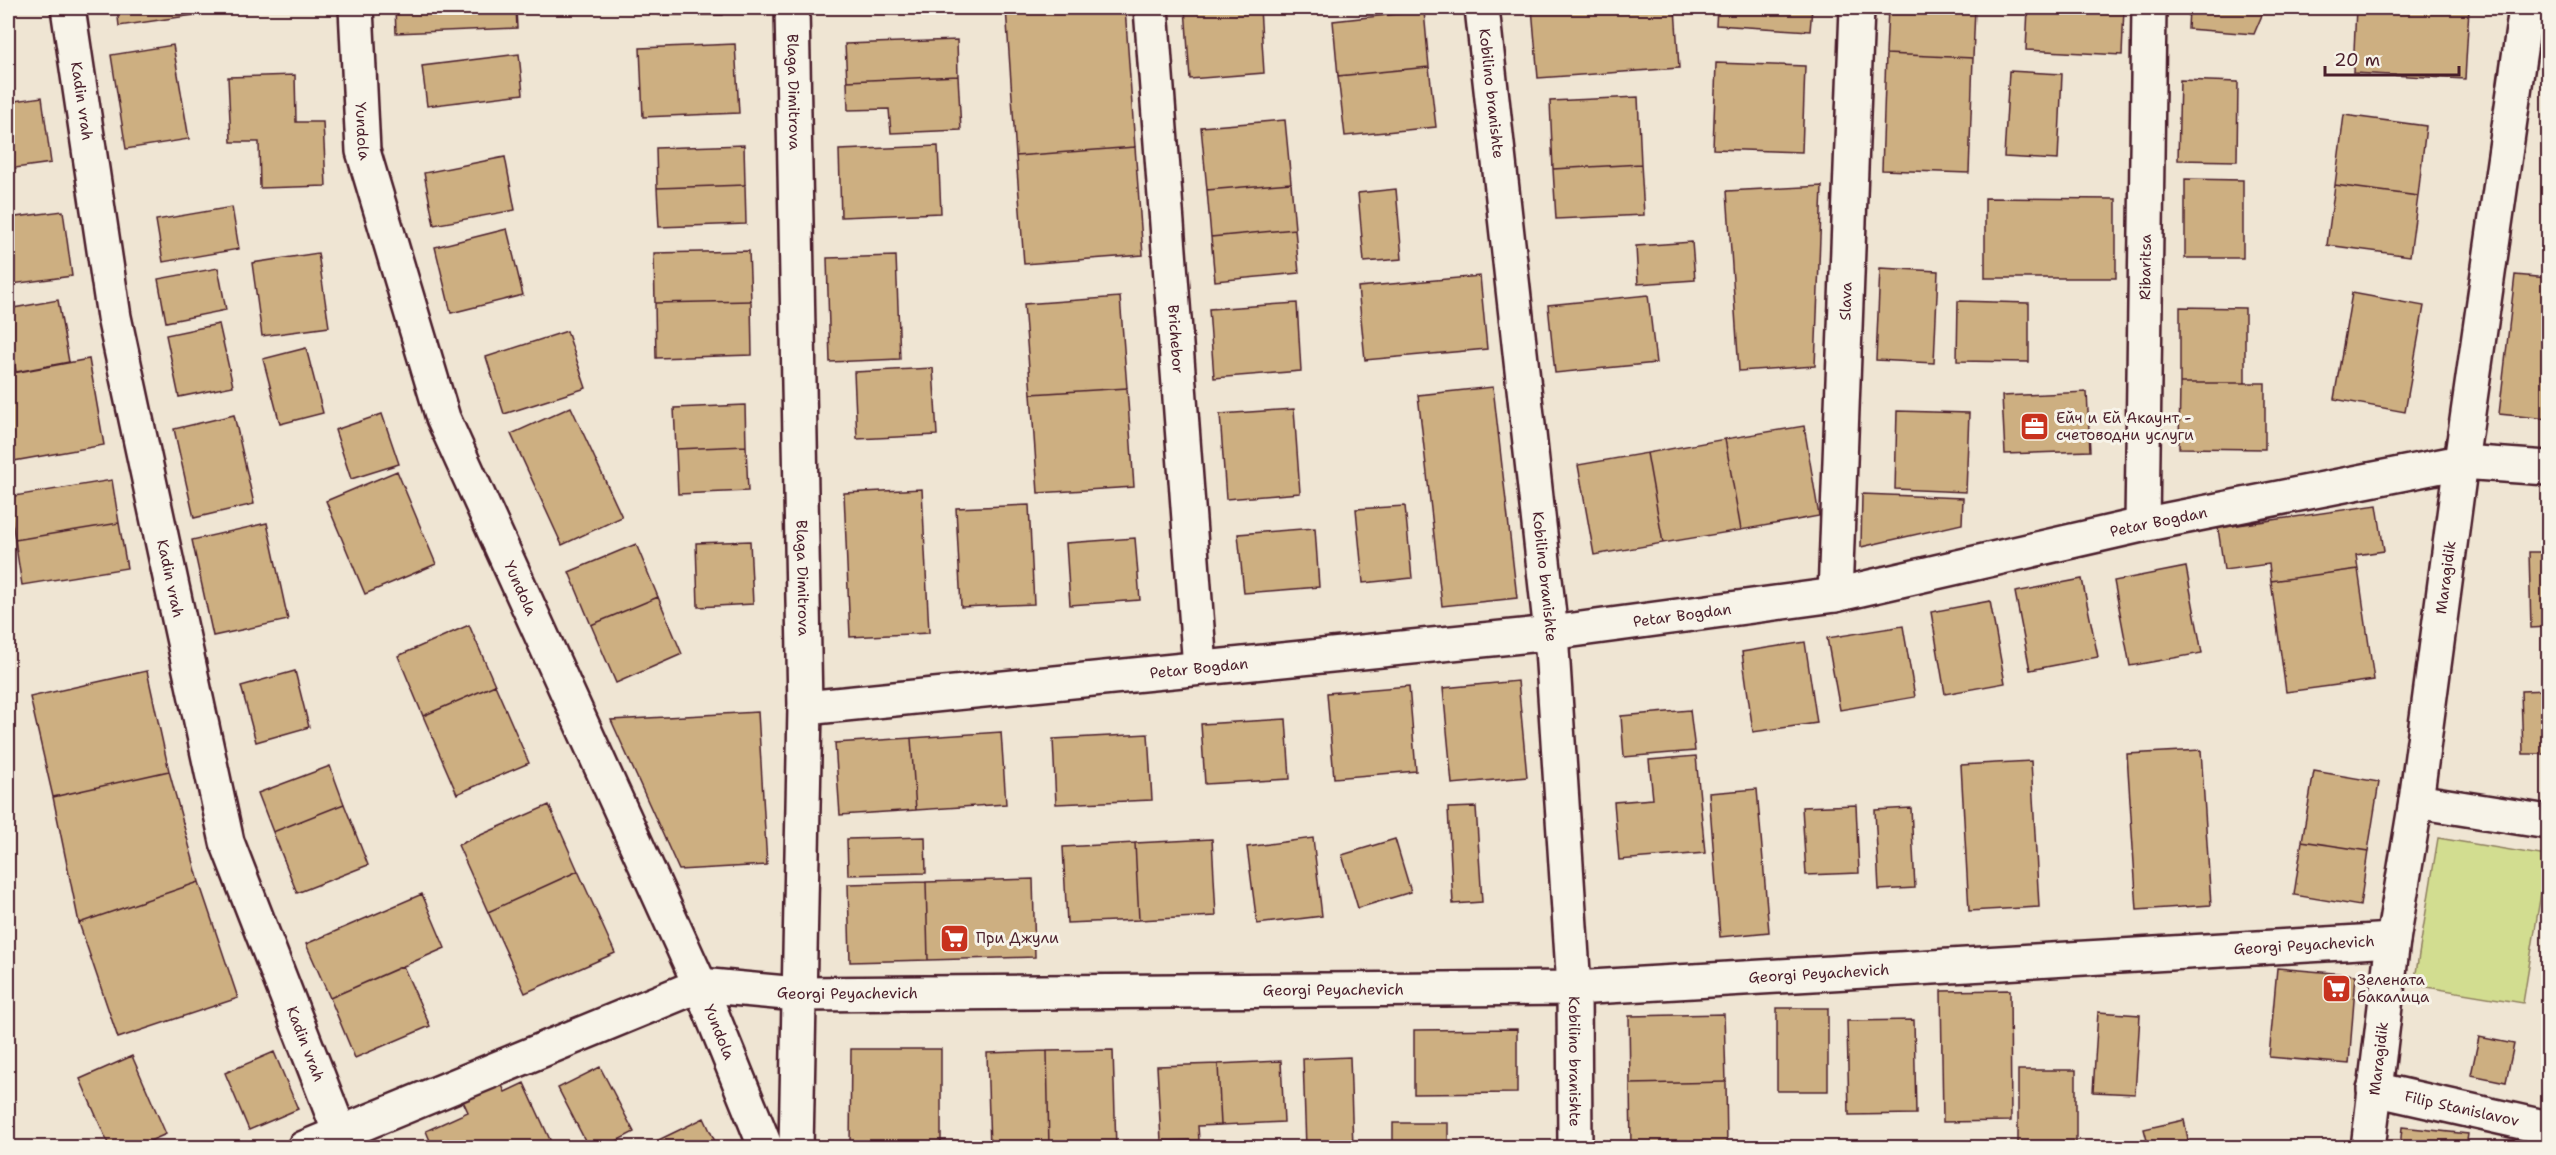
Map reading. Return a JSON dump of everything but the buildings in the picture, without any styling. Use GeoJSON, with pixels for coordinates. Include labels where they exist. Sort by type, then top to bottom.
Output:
{"type":"FeatureCollection","features":[{"type":"Feature","properties":{"kind":"street","name":"Kadin vrah"},"geometry":{"type":"LineString","coordinates":[[68,8],[114,317],[227,842],[340,1132]]}},
{"type":"Feature","properties":{"kind":"street","name":"Yundola"},"geometry":{"type":"LineString","coordinates":[[356,8],[363,151],[443,418],[700,985],[766,1148]]}},
{"type":"Feature","properties":{"kind":"street","name":"Blaga Dimitrova"},"geometry":{"type":"LineString","coordinates":[[792,8],[805,708],[797,994],[796,1148]]}},
{"type":"Feature","properties":{"kind":"street","name":"Brichebor"},"geometry":{"type":"LineString","coordinates":[[1151,8],[1200,668]]}},
{"type":"Feature","properties":{"kind":"street","name":"Kobilino branishte"},"geometry":{"type":"LineString","coordinates":[[1482,8],[1551,633],[1574,988],[1575,1148]]}},
{"type":"Feature","properties":{"kind":"street","name":"Slava"},"geometry":{"type":"LineString","coordinates":[[1835,595],[1857,8]]}},
{"type":"Feature","properties":{"kind":"street","name":"Ribaritsa"},"geometry":{"type":"LineString","coordinates":[[2142,525],[2150,8]]}},
{"type":"Feature","properties":{"kind":"street","name":"Maragidik"},"geometry":{"type":"LineString","coordinates":[[2368,1148],[2393,940],[2416,801],[2461,462],[2526,8]]}},
{"type":"Feature","properties":{"kind":"street","name":"Petar Bogdan"},"geometry":{"type":"LineString","coordinates":[[805,708],[1551,633],[1835,595],[2142,525],[2461,462],[2548,468]]}},
{"type":"Feature","properties":{"kind":"street"},"geometry":{"type":"LineString","coordinates":[[2416,801],[2548,822]]}},
{"type":"Feature","properties":{"kind":"street","name":"Georgi Peyachevich"},"geometry":{"type":"LineString","coordinates":[[304,1148],[700,985],[797,994],[1574,988],[2393,940]]}},
{"type":"Feature","properties":{"kind":"street","name":"Filip Stanislavov"},"geometry":{"type":"LineString","coordinates":[[2374,1089],[2548,1128]]}},
{"type":"Feature","properties":{"kind":"green space"},"geometry":{"type":"Polygon","coordinates":[[[2438,838],[2547,856],[2523,1003],[2414,985],[2438,838]]]}},
{"type":"Feature","properties":{"kind":"place","name":"Ейч и Ей Акаунт - счетоводни услуги"},"geometry":{"type":"Point","coordinates":[2035,427]}},
{"type":"Feature","properties":{"kind":"place","name":"При Джули"},"geometry":{"type":"Point","coordinates":[955,938]}},
{"type":"Feature","properties":{"kind":"place","name":"Зелената бакалица"},"geometry":{"type":"Point","coordinates":[2336,989]}}]}
